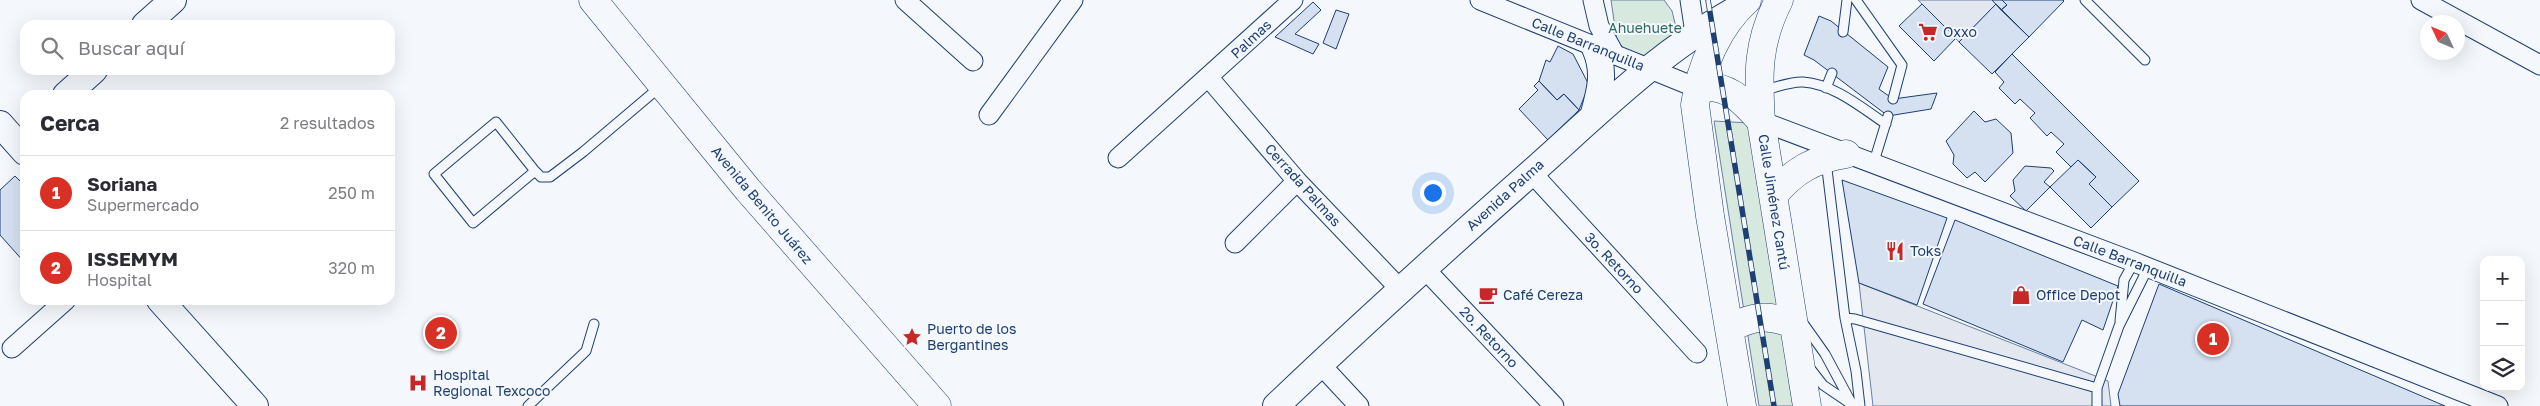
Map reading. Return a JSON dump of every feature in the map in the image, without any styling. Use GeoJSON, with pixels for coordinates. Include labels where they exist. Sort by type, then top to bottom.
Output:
{"type":"FeatureCollection","features":[{"type":"Feature","properties":{"kind":"main road"},"geometry":{"type":"LineString","coordinates":[[151,20],[173,0]]}},
{"type":"Feature","properties":{"kind":"main road","name":"Avenida Benito Juárez"},"geometry":{"type":"LineString","coordinates":[[593,0],[761,205],[937,406]]}},
{"type":"Feature","properties":{"kind":"main road","name":"Calle Jiménez Cantú"},"geometry":{"type":"LineString","coordinates":[[1779,0],[1769,20],[1758,69],[1761,121],[1791,315],[1809,400]]}},
{"type":"Feature","properties":{"kind":"main road"},"geometry":{"type":"LineString","coordinates":[[1742,5],[1715,43],[1697,88],[1696,121],[1742,406]]}},
{"type":"Feature","properties":{"kind":"main road","name":"Avenida Palma"},"geometry":{"type":"LineString","coordinates":[[1276,406],[1424,267],[1648,68],[1695,33],[1742,5]]}},
{"type":"Feature","properties":{"kind":"main road"},"geometry":{"type":"LineString","coordinates":[[1592,117],[1602,76],[1601,62],[1605,51]]}},
{"type":"Feature","properties":{"kind":"main road"},"geometry":{"type":"LineString","coordinates":[[72,90],[88,75]]}},
{"type":"Feature","properties":{"kind":"main road"},"geometry":{"type":"LineString","coordinates":[[1697,88],[1714,87],[1730,91],[1761,121]]}},
{"type":"Feature","properties":{"kind":"main road"},"geometry":{"type":"LineString","coordinates":[[1773,196],[1793,174],[1836,156]]}},
{"type":"Feature","properties":{"kind":"main road"},"geometry":{"type":"LineString","coordinates":[[164,305],[254,406]]}},
{"type":"Feature","properties":{"kind":"main road"},"geometry":{"type":"LineString","coordinates":[[1730,328],[1746,319],[1760,316],[1776,318],[1791,315]]}},
{"type":"Feature","properties":{"kind":"street"},"geometry":{"type":"LineString","coordinates":[[905,0],[973,61]]}},
{"type":"Feature","properties":{"kind":"street"},"geometry":{"type":"LineString","coordinates":[[989,115],[1073,0]]}},
{"type":"Feature","properties":{"kind":"street","name":"Palmas"},"geometry":{"type":"LineString","coordinates":[[1118,158],[1293,0]]}},
{"type":"Feature","properties":{"kind":"street","name":"Calle Barranquilla"},"geometry":{"type":"LineString","coordinates":[[1480,0],[1697,88]]}},
{"type":"Feature","properties":{"kind":"street"},"geometry":{"type":"LineString","coordinates":[[1690,0],[1695,33]]}},
{"type":"Feature","properties":{"kind":"street"},"geometry":{"type":"LineString","coordinates":[[2421,0],[2540,65]]}},
{"type":"Feature","properties":{"kind":"street"},"geometry":{"type":"LineString","coordinates":[[1571,37],[1579,34],[1586,26],[1593,4]]}},
{"type":"Feature","properties":{"kind":"street"},"geometry":{"type":"LineString","coordinates":[[1593,4],[1605,51]]}},
{"type":"Feature","properties":{"kind":"street","name":"Cerrada Palmas"},"geometry":{"type":"LineString","coordinates":[[1208,78],[1297,181],[1400,289]]}},
{"type":"Feature","properties":{"kind":"street","name":"Calle Barranquilla"},"geometry":{"type":"LineString","coordinates":[[1761,121],[1836,156],[1873,165],[2141,265],[2498,406]]}},
{"type":"Feature","properties":{"kind":"street","name":"3o. Retorno"},"geometry":{"type":"LineString","coordinates":[[1531,172],[1698,353]]}},
{"type":"Feature","properties":{"kind":"street"},"geometry":{"type":"LineString","coordinates":[[1235,243],[1297,181]]}},
{"type":"Feature","properties":{"kind":"street","name":"2o. Retorno"},"geometry":{"type":"LineString","coordinates":[[1424,267],[1554,406]]}},
{"type":"Feature","properties":{"kind":"street"},"geometry":{"type":"LineString","coordinates":[[12,348],[60,305]]}},
{"type":"Feature","properties":{"kind":"street"},"geometry":{"type":"LineString","coordinates":[[1320,364],[1359,406]]}},
{"type":"Feature","properties":{"kind":"lane"},"geometry":{"type":"LineString","coordinates":[[1843,32],[1847,0]]}},
{"type":"Feature","properties":{"kind":"lane"},"geometry":{"type":"LineString","coordinates":[[1856,0],[1902,65],[1893,99]]}},
{"type":"Feature","properties":{"kind":"lane"},"geometry":{"type":"LineString","coordinates":[[2085,0],[2144,60]]}},
{"type":"Feature","properties":{"kind":"lane"},"geometry":{"type":"LineString","coordinates":[[1826,88],[1832,73]]}},
{"type":"Feature","properties":{"kind":"lane"},"geometry":{"type":"LineString","coordinates":[[1759,92],[1802,82],[1826,88],[1887,120],[1873,165]]}},
{"type":"Feature","properties":{"kind":"lane"},"geometry":{"type":"LineString","coordinates":[[535,171],[473,223],[434,174],[496,122],[535,171],[541,177],[550,177],[583,152],[662,84]]}},
{"type":"Feature","properties":{"kind":"lane"},"geometry":{"type":"LineString","coordinates":[[1836,156],[1845,318],[1856,371],[1860,406]]}},
{"type":"Feature","properties":{"kind":"lane"},"geometry":{"type":"LineString","coordinates":[[2119,326],[2124,280],[2141,265]]}},
{"type":"Feature","properties":{"kind":"lane"},"geometry":{"type":"LineString","coordinates":[[2097,406],[2096,388],[2141,265]]}},
{"type":"Feature","properties":{"kind":"lane"},"geometry":{"type":"LineString","coordinates":[[1791,315],[1824,354],[1853,406]]}},
{"type":"Feature","properties":{"kind":"lane"},"geometry":{"type":"LineString","coordinates":[[1845,318],[2096,388]]}},
{"type":"Feature","properties":{"kind":"lane"},"geometry":{"type":"LineString","coordinates":[[528,406],[586,351],[594,324]]}},
{"type":"Feature","properties":{"kind":"lane"},"geometry":{"type":"LineString","coordinates":[[1798,351],[1823,385],[1853,406]]}},
{"type":"Feature","properties":{"kind":"green space","name":"Ahuehuete"},"geometry":{"type":"Polygon","coordinates":[[[1611,0],[1664,0],[1672,11],[1677,31],[1664,50],[1647,56],[1629,53],[1617,41],[1611,0]]]}},
{"type":"Feature","properties":{"kind":"green space"},"geometry":{"type":"Polygon","coordinates":[[[1714,121],[1750,123],[1793,406],[1759,406],[1714,121]]]}},
{"type":"Feature","properties":{"kind":"shaded area"},"geometry":{"type":"Polygon","coordinates":[[[1918,0],[1992,0],[1996,4],[1959,42],[1918,0]]]}},
{"type":"Feature","properties":{"kind":"shaded area"},"geometry":{"type":"Polygon","coordinates":[[[1859,283],[2108,381],[2111,406],[1873,406],[1859,283]]]}},
{"type":"Feature","properties":{"kind":"building"},"geometry":{"type":"Polygon","coordinates":[[[1992,0],[2002,0],[2007,5],[2001,10],[1992,0]]]}},
{"type":"Feature","properties":{"kind":"building"},"geometry":{"type":"Polygon","coordinates":[[[2002,0],[2064,1],[2029,37],[2001,10],[2007,5],[2002,0]]]}},
{"type":"Feature","properties":{"kind":"building"},"geometry":{"type":"Polygon","coordinates":[[[1313,2],[1321,10],[1295,34],[1319,44],[1313,54],[1275,37],[1313,2]]]}},
{"type":"Feature","properties":{"kind":"building","name":"Oxxo"},"geometry":{"type":"Polygon","coordinates":[[[1922,4],[1956,38],[1934,61],[1899,26],[1922,4]]]}},
{"type":"Feature","properties":{"kind":"building"},"geometry":{"type":"Polygon","coordinates":[[[1996,4],[2029,37],[1992,74],[1959,42],[1996,4]]]}},
{"type":"Feature","properties":{"kind":"building"},"geometry":{"type":"Polygon","coordinates":[[[1336,10],[1349,14],[1336,49],[1323,43],[1336,10]]]}},
{"type":"Feature","properties":{"kind":"building"},"geometry":{"type":"Polygon","coordinates":[[[1819,16],[1831,21],[1888,67],[1879,89],[1893,99],[1937,93],[1931,109],[1888,116],[1814,60],[1804,55],[1819,16]]]}},
{"type":"Feature","properties":{"kind":"building"},"geometry":{"type":"Polygon","coordinates":[[[1558,46],[1573,54],[1589,85],[1579,110],[1564,94],[1557,100],[1539,81],[1546,60],[1550,62],[1558,46]]]}},
{"type":"Feature","properties":{"kind":"building"},"geometry":{"type":"Polygon","coordinates":[[[2012,54],[2139,181],[2112,207],[2089,184],[2096,177],[2078,160],[2071,167],[2056,152],[2064,144],[2051,132],[2047,136],[2030,118],[2035,113],[2020,99],[2015,104],[1999,88],[2004,82],[1995,72],[2012,54]]]}},
{"type":"Feature","properties":{"kind":"building"},"geometry":{"type":"Polygon","coordinates":[[[1539,81],[1557,100],[1564,94],[1579,110],[1548,140],[1519,109],[1538,90],[1534,86],[1539,81]]]}},
{"type":"Feature","properties":{"kind":"building"},"geometry":{"type":"Polygon","coordinates":[[[1974,111],[1985,122],[1996,119],[2011,133],[2013,153],[1985,182],[1975,172],[1967,178],[1953,164],[1954,155],[1946,141],[1974,111]]]}},
{"type":"Feature","properties":{"kind":"building"},"geometry":{"type":"Polygon","coordinates":[[[2078,160],[2096,177],[2089,184],[2112,207],[2091,228],[2050,187],[2078,160]]]}},
{"type":"Feature","properties":{"kind":"building"},"geometry":{"type":"Polygon","coordinates":[[[2025,166],[2051,168],[2054,171],[2044,182],[2050,187],[2026,211],[2010,196],[2015,191],[2013,180],[2025,166]]]}},
{"type":"Feature","properties":{"kind":"building"},"geometry":{"type":"Polygon","coordinates":[[[15,176],[20,181],[20,257],[0,235],[0,190],[15,176]]]}},
{"type":"Feature","properties":{"kind":"building","name":"Toks"},"geometry":{"type":"Polygon","coordinates":[[[1842,180],[1947,218],[1917,305],[1859,283],[1842,180]]]}},
{"type":"Feature","properties":{"kind":"building","name":"Office Depot"},"geometry":{"type":"Polygon","coordinates":[[[1955,220],[2118,286],[2103,330],[2082,320],[2063,362],[1923,304],[1955,220]]]}},
{"type":"Feature","properties":{"kind":"building"},"geometry":{"type":"Polygon","coordinates":[[[2159,284],[2445,406],[2120,406],[2118,394],[2159,284]]]}},
{"type":"Feature","properties":{"kind":"railway"},"geometry":{"type":"LineString","coordinates":[[1708,0],[1774,406]]}},
{"type":"Feature","properties":{"kind":"place","name":"Oxxo"},"geometry":{"type":"Point","coordinates":[1928,32]}},
{"type":"Feature","properties":{"kind":"place","name":"Toks"},"geometry":{"type":"Point","coordinates":[1895,251]}},
{"type":"Feature","properties":{"kind":"place","name":"Café Cereza"},"geometry":{"type":"Point","coordinates":[1488,295]}},
{"type":"Feature","properties":{"kind":"place","name":"Office Depot"},"geometry":{"type":"Point","coordinates":[2021,295]}},
{"type":"Feature","properties":{"kind":"place","name":"ISSEMYM"},"geometry":{"type":"Point","coordinates":[441,333]}},
{"type":"Feature","properties":{"kind":"place","name":"Puerto de los Bergantines"},"geometry":{"type":"Point","coordinates":[912,337]}},
{"type":"Feature","properties":{"kind":"place","name":"Soriana"},"geometry":{"type":"Point","coordinates":[2213,339]}},
{"type":"Feature","properties":{"kind":"place","name":"Hospital Regional Texcoco"},"geometry":{"type":"Point","coordinates":[418,383]}}]}
